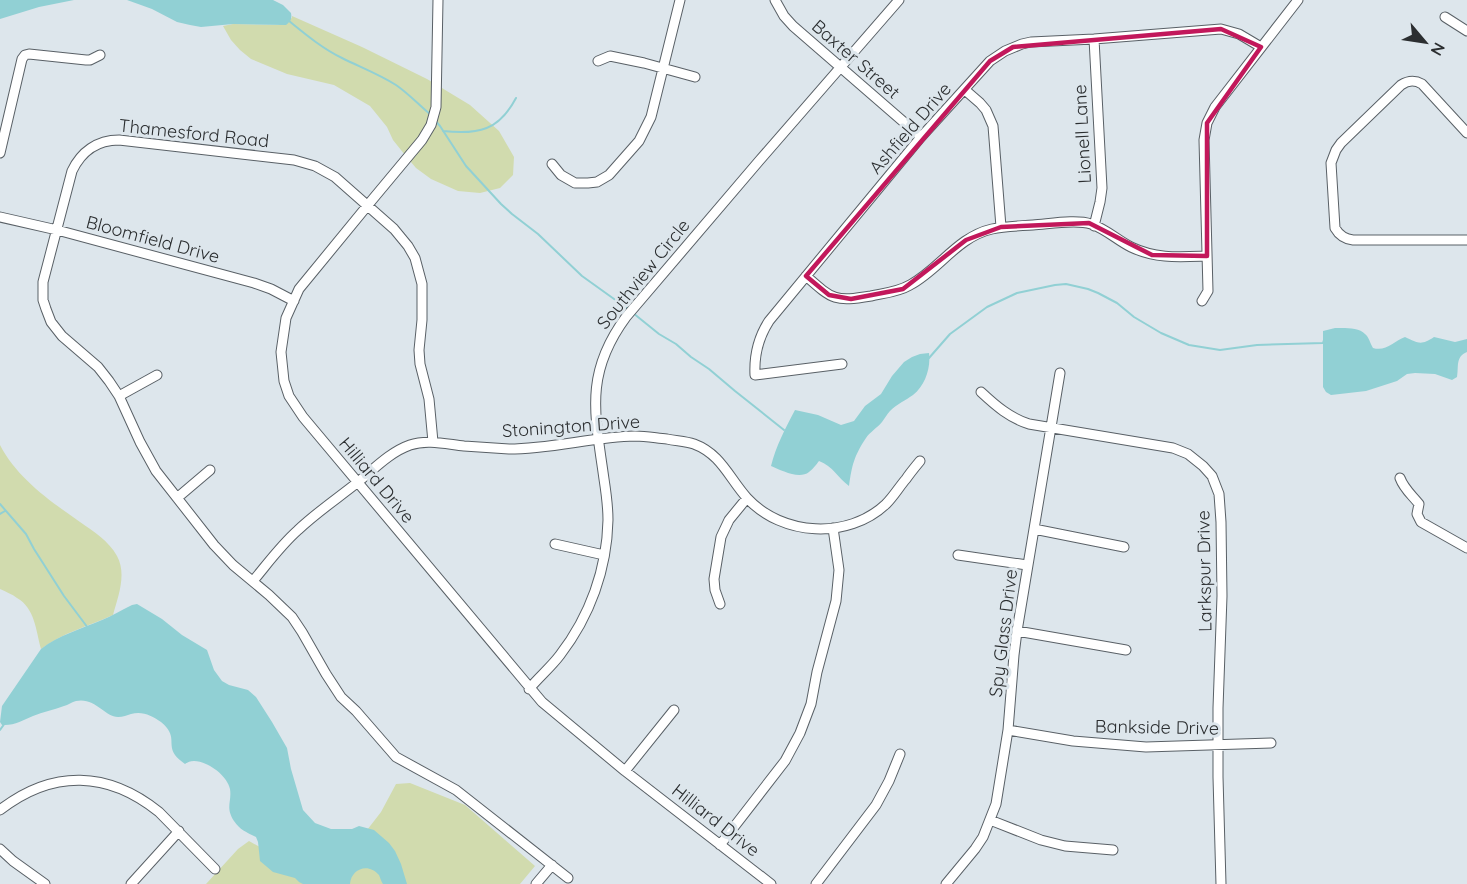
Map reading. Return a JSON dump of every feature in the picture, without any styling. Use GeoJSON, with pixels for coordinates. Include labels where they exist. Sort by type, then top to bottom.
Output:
{"type":"FeatureCollection","features":[{"type":"Feature","properties":{"kind":"street","name":"Hilliard Drive"},"geometry":{"type":"LineString","coordinates":[[438,0],[436,107],[431,125],[422,140],[299,289],[286,318],[282,343],[286,389],[303,417],[529,689],[555,714],[625,771],[771,884]]}},
{"type":"Feature","properties":{"kind":"street"},"geometry":{"type":"LineString","coordinates":[[552,164],[561,175],[574,183],[597,182],[609,175],[639,141],[651,117],[680,0]]}},
{"type":"Feature","properties":{"kind":"street","name":"Baxter Street"},"geometry":{"type":"LineString","coordinates":[[775,0],[793,26],[921,137]]}},
{"type":"Feature","properties":{"kind":"street","name":"Southview Circle"},"geometry":{"type":"LineString","coordinates":[[529,689],[559,656],[589,609],[597,587],[607,538],[608,518],[595,416],[597,379],[605,352],[626,317],[899,0]]}},
{"type":"Feature","properties":{"kind":"street"},"geometry":{"type":"LineString","coordinates":[[1202,301],[1208,291],[1204,140],[1207,123],[1215,106],[1298,0]]}},
{"type":"Feature","properties":{"kind":"street"},"geometry":{"type":"LineString","coordinates":[[1445,17],[1467,31]]}},
{"type":"Feature","properties":{"kind":"street","name":"Ashfield Drive"},"geometry":{"type":"LineString","coordinates":[[842,364],[755,375],[755,354],[769,321],[921,137],[990,61],[1013,47],[1031,42],[1221,29],[1239,34],[1261,47]]}},
{"type":"Feature","properties":{"kind":"street","name":"Lionell Lane"},"geometry":{"type":"LineString","coordinates":[[1094,39],[1102,188],[1094,225]]}},
{"type":"Feature","properties":{"kind":"street"},"geometry":{"type":"LineString","coordinates":[[0,153],[22,59],[25,56],[29,54],[90,60],[99,55]]}},
{"type":"Feature","properties":{"kind":"street"},"geometry":{"type":"LineString","coordinates":[[598,61],[610,57],[695,77]]}},
{"type":"Feature","properties":{"kind":"street"},"geometry":{"type":"LineString","coordinates":[[1467,133],[1422,84],[1410,81],[1401,85],[1341,143],[1334,154],[1331,168],[1335,228],[1344,238],[1353,240],[1467,240]]}},
{"type":"Feature","properties":{"kind":"street"},"geometry":{"type":"LineString","coordinates":[[965,90],[981,103],[993,126],[1001,227]]}},
{"type":"Feature","properties":{"kind":"street","name":"Thamesford Road"},"geometry":{"type":"LineString","coordinates":[[433,442],[429,399],[420,364],[423,297],[419,271],[415,258],[403,238],[368,205],[327,172],[303,162],[113,140],[100,143],[81,156],[72,171],[43,282],[43,300],[56,329],[98,367],[119,396],[147,457],[156,471],[214,545],[292,617],[342,697],[396,757],[456,790],[568,878]]}},
{"type":"Feature","properties":{"kind":"street","name":"Bloomfield Drive"},"geometry":{"type":"LineString","coordinates":[[0,217],[254,283],[294,301]]}},
{"type":"Feature","properties":{"kind":"street"},"geometry":{"type":"LineString","coordinates":[[806,276],[821,290],[837,298],[851,299],[894,292],[918,280],[966,240],[978,234],[1001,227],[1071,223],[1094,225],[1131,247],[1152,255],[1207,256]]}},
{"type":"Feature","properties":{"kind":"street","name":"Spy Glass Drive"},"geometry":{"type":"LineString","coordinates":[[946,884],[983,837],[996,804],[1008,730],[1017,631],[1060,373]]}},
{"type":"Feature","properties":{"kind":"street"},"geometry":{"type":"LineString","coordinates":[[119,396],[157,375]]}},
{"type":"Feature","properties":{"kind":"street","name":"Larkspur Drive"},"geometry":{"type":"LineString","coordinates":[[981,392],[1016,420],[1173,448],[1188,454],[1212,476],[1219,494],[1221,522],[1222,596],[1218,708],[1221,884]]}},
{"type":"Feature","properties":{"kind":"street","name":"Stonington Drive"},"geometry":{"type":"LineString","coordinates":[[253,581],[297,530],[387,458],[411,444],[433,442],[510,449],[629,437],[684,442],[702,447],[709,452],[723,465],[747,498],[763,511],[787,524],[818,530],[856,523],[876,512],[895,494],[920,461]]}},
{"type":"Feature","properties":{"kind":"street"},"geometry":{"type":"LineString","coordinates":[[177,498],[210,470]]}},
{"type":"Feature","properties":{"kind":"street"},"geometry":{"type":"LineString","coordinates":[[1400,478],[1404,489],[1419,504],[1417,514],[1420,522],[1467,548]]}},
{"type":"Feature","properties":{"kind":"street"},"geometry":{"type":"LineString","coordinates":[[720,604],[714,579],[721,537],[729,520],[747,498]]}},
{"type":"Feature","properties":{"kind":"street"},"geometry":{"type":"LineString","coordinates":[[720,845],[785,761],[801,733],[811,704],[836,601],[839,570],[833,528]]}},
{"type":"Feature","properties":{"kind":"street"},"geometry":{"type":"LineString","coordinates":[[1034,529],[1124,547]]}},
{"type":"Feature","properties":{"kind":"street"},"geometry":{"type":"LineString","coordinates":[[555,544],[604,555]]}},
{"type":"Feature","properties":{"kind":"street"},"geometry":{"type":"LineString","coordinates":[[958,555],[1028,565]]}},
{"type":"Feature","properties":{"kind":"street"},"geometry":{"type":"LineString","coordinates":[[1017,631],[1126,650]]}},
{"type":"Feature","properties":{"kind":"street"},"geometry":{"type":"LineString","coordinates":[[625,771],[674,710]]}},
{"type":"Feature","properties":{"kind":"street","name":"Bankside Drive"},"geometry":{"type":"LineString","coordinates":[[1008,730],[1073,741],[1124,746],[1271,743]]}},
{"type":"Feature","properties":{"kind":"street"},"geometry":{"type":"LineString","coordinates":[[816,884],[876,805],[900,754]]}},
{"type":"Feature","properties":{"kind":"street"},"geometry":{"type":"LineString","coordinates":[[0,810],[15,798],[43,785],[72,780],[94,781],[114,786],[134,794],[159,812],[215,869]]}},
{"type":"Feature","properties":{"kind":"street"},"geometry":{"type":"LineString","coordinates":[[990,820],[1053,844],[1113,850]]}},
{"type":"Feature","properties":{"kind":"street"},"geometry":{"type":"LineString","coordinates":[[131,884],[178,831]]}},
{"type":"Feature","properties":{"kind":"street"},"geometry":{"type":"LineString","coordinates":[[0,849],[45,884]]}},
{"type":"Feature","properties":{"kind":"street"},"geometry":{"type":"LineString","coordinates":[[536,884],[552,865]]}},
{"type":"Feature","properties":{"kind":"highlighted area"},"geometry":{"type":"Polygon","coordinates":[[[1221,29],[1261,47],[1207,123],[1207,256],[1152,255],[1089,223],[1001,227],[966,240],[903,289],[851,299],[829,295],[806,276],[990,61],[1013,47],[1221,29]]]}},
{"type":"Feature","properties":{"kind":"green space"},"geometry":{"type":"Polygon","coordinates":[[[292,16],[427,79],[470,105],[499,131],[514,157],[513,175],[500,188],[480,193],[458,191],[431,179],[416,168],[405,155],[370,106],[334,85],[287,74],[251,59],[231,40],[223,26],[233,24],[278,25],[292,16]]]}},
{"type":"Feature","properties":{"kind":"green space"},"geometry":{"type":"Polygon","coordinates":[[[0,445],[15,468],[25,478],[46,497],[105,541],[114,551],[120,563],[121,586],[113,615],[67,634],[41,649],[34,620],[28,608],[23,602],[0,589],[0,445]]]}},
{"type":"Feature","properties":{"kind":"green space"},"geometry":{"type":"Polygon","coordinates":[[[410,783],[465,805],[535,866],[520,884],[206,884],[238,849],[249,841],[267,851],[357,843],[381,812],[396,784],[410,783]]]}},
{"type":"Feature","properties":{"kind":"water"},"geometry":{"type":"Polygon","coordinates":[[[0,0],[74,0],[39,7],[0,19],[0,0]]]}},
{"type":"Feature","properties":{"kind":"water"},"geometry":{"type":"Polygon","coordinates":[[[127,0],[273,0],[283,5],[291,13],[291,17],[286,25],[233,24],[201,27],[177,22],[152,9],[127,0]]]}},
{"type":"Feature","properties":{"kind":"water"},"geometry":{"type":"Polygon","coordinates":[[[1335,328],[1359,330],[1368,337],[1373,348],[1378,349],[1405,337],[1420,343],[1434,337],[1455,342],[1467,339],[1467,352],[1459,359],[1457,377],[1452,380],[1435,374],[1415,373],[1407,374],[1397,381],[1366,391],[1331,395],[1323,387],[1323,331],[1335,328]]]}},
{"type":"Feature","properties":{"kind":"water"},"geometry":{"type":"Polygon","coordinates":[[[929,353],[928,371],[921,387],[890,411],[866,438],[854,461],[849,486],[828,466],[819,461],[809,472],[800,475],[790,474],[771,466],[784,431],[795,410],[818,415],[841,425],[854,421],[865,406],[881,394],[904,362],[920,354],[929,353]]]}},
{"type":"Feature","properties":{"kind":"water"},"geometry":{"type":"Polygon","coordinates":[[[137,604],[207,650],[214,670],[222,681],[248,690],[256,697],[287,748],[303,810],[315,823],[331,829],[352,829],[359,826],[374,830],[395,851],[407,884],[383,884],[375,871],[365,868],[353,874],[350,884],[303,884],[295,878],[273,872],[260,861],[256,837],[241,829],[231,816],[230,789],[225,779],[205,763],[194,761],[185,764],[181,761],[173,751],[169,731],[161,722],[147,715],[135,713],[120,717],[113,716],[94,704],[76,701],[14,724],[2,725],[0,722],[2,706],[41,649],[63,636],[137,604]]]}},
{"type":"Feature","properties":{"kind":"waterway"},"geometry":{"type":"LineString","coordinates":[[289,21],[328,50],[396,85],[431,115]]}},
{"type":"Feature","properties":{"kind":"waterway"},"geometry":{"type":"LineString","coordinates":[[443,131],[467,132],[487,128],[502,117],[516,98]]}},
{"type":"Feature","properties":{"kind":"waterway"},"geometry":{"type":"LineString","coordinates":[[434,119],[466,166],[501,204],[538,234],[582,276],[628,309]]}},
{"type":"Feature","properties":{"kind":"waterway"},"geometry":{"type":"LineString","coordinates":[[929,358],[950,334],[987,307],[1017,293],[1066,284],[1098,293],[1161,333],[1189,345],[1220,350],[1257,345],[1323,343],[1324,340]]}},
{"type":"Feature","properties":{"kind":"waterway"},"geometry":{"type":"LineString","coordinates":[[633,313],[709,369],[784,430]]}},
{"type":"Feature","properties":{"kind":"waterway"},"geometry":{"type":"LineString","coordinates":[[0,504],[26,534],[64,596],[88,628]]}},
{"type":"Feature","properties":{"kind":"waterway"},"geometry":{"type":"LineString","coordinates":[[0,514],[5,511]]}},
{"type":"Feature","properties":{"kind":"waterway"},"geometry":{"type":"LineString","coordinates":[[0,730],[5,723]]}}]}
